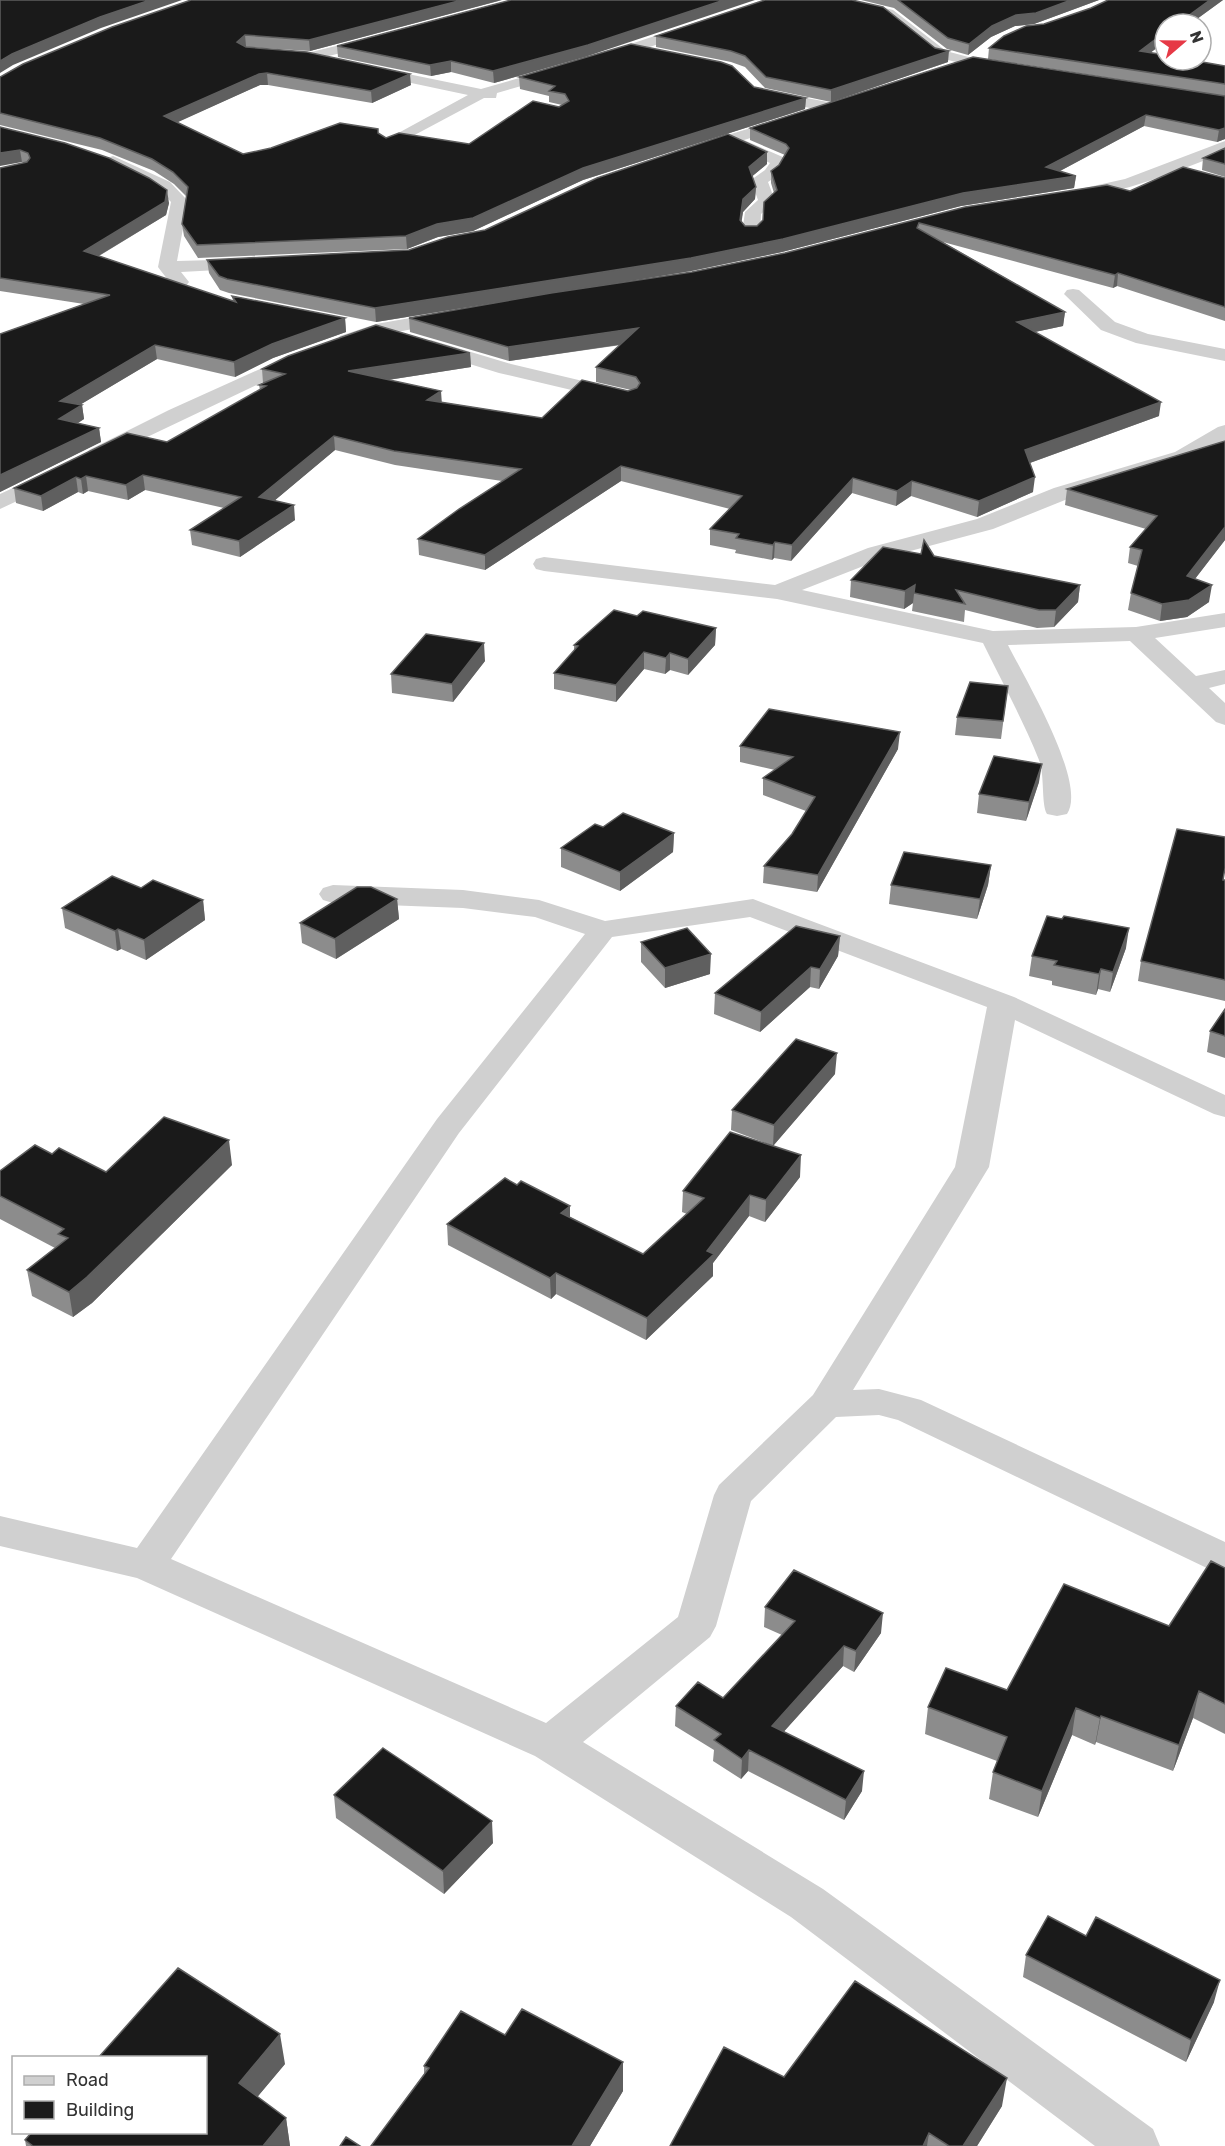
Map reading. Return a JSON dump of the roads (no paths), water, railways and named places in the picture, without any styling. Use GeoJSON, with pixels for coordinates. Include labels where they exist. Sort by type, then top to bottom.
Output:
{"type":"FeatureCollection","features":[{"type":"Feature","properties":{"kind":"street"},"geometry":{"type":"LineString","coordinates":[[388,143],[483,93],[630,49],[775,0]]}},
{"type":"Feature","properties":{"kind":"street"},"geometry":{"type":"LineString","coordinates":[[835,0],[888,13],[941,54],[978,60],[918,80]]}},
{"type":"Feature","properties":{"kind":"street"},"geometry":{"type":"LineString","coordinates":[[396,35],[303,57],[516,100]]}},
{"type":"Feature","properties":{"kind":"street"},"geometry":{"type":"LineString","coordinates":[[630,49],[660,55]]}},
{"type":"Feature","properties":{"kind":"street"},"geometry":{"type":"LineString","coordinates":[[675,157],[839,107],[759,93],[751,84]]}},
{"type":"Feature","properties":{"kind":"street"},"geometry":{"type":"LineString","coordinates":[[729,139],[778,161],[771,173],[759,180],[767,201],[753,212],[751,233]]}},
{"type":"Feature","properties":{"kind":"street"},"geometry":{"type":"LineString","coordinates":[[1057,198],[1099,192],[1170,169],[1225,146]]}},
{"type":"Feature","properties":{"kind":"street"},"geometry":{"type":"LineString","coordinates":[[92,156],[113,161],[164,185],[180,201],[167,267]]}},
{"type":"Feature","properties":{"kind":"street"},"geometry":{"type":"LineString","coordinates":[[1170,169],[1192,175]]}},
{"type":"Feature","properties":{"kind":"street"},"geometry":{"type":"LineString","coordinates":[[167,267],[261,263]]}},
{"type":"Feature","properties":{"kind":"street"},"geometry":{"type":"LineString","coordinates":[[167,267],[183,285],[193,288]]}},
{"type":"Feature","properties":{"kind":"street"},"geometry":{"type":"LineString","coordinates":[[1073,294],[1108,326],[1143,339],[1225,355]]}},
{"type":"Feature","properties":{"kind":"street"},"geometry":{"type":"LineString","coordinates":[[333,345],[376,330],[469,313]]}},
{"type":"Feature","properties":{"kind":"street"},"geometry":{"type":"LineString","coordinates":[[341,324],[376,330],[506,369],[627,397]]}},
{"type":"Feature","properties":{"kind":"street"},"geometry":{"type":"LineString","coordinates":[[4,498],[249,379],[312,353]]}},
{"type":"Feature","properties":{"kind":"street"},"geometry":{"type":"LineString","coordinates":[[777,592],[876,553],[985,524],[1062,493],[1182,456],[1225,431]]}},
{"type":"Feature","properties":{"kind":"street"},"geometry":{"type":"LineString","coordinates":[[544,564],[777,592],[993,638],[1136,634],[1225,620]]}},
{"type":"Feature","properties":{"kind":"street"},"geometry":{"type":"LineString","coordinates":[[1136,634],[1225,717]]}},
{"type":"Feature","properties":{"kind":"street"},"geometry":{"type":"LineString","coordinates":[[993,638],[1053,762],[1059,787],[1057,808]]}},
{"type":"Feature","properties":{"kind":"street"},"geometry":{"type":"LineString","coordinates":[[1191,685],[1225,677]]}},
{"type":"Feature","properties":{"kind":"street"},"geometry":{"type":"LineString","coordinates":[[333,894],[463,899],[539,909],[603,930],[753,908],[1003,1003],[1225,1107]]}},
{"type":"Feature","properties":{"kind":"street"},"geometry":{"type":"LineString","coordinates":[[146,1565],[448,1126],[603,930]]}},
{"type":"Feature","properties":{"kind":"street"},"geometry":{"type":"LineString","coordinates":[[550,1744],[696,1626],[733,1495],[826,1404],[972,1167],[1003,1003]]}},
{"type":"Feature","properties":{"kind":"street"},"geometry":{"type":"LineString","coordinates":[[826,1404],[879,1402],[908,1409],[1225,1559]]}},
{"type":"Feature","properties":{"kind":"street"},"geometry":{"type":"LineString","coordinates":[[0,1531],[146,1565],[550,1744],[807,1903],[1135,2146]]}}]}
